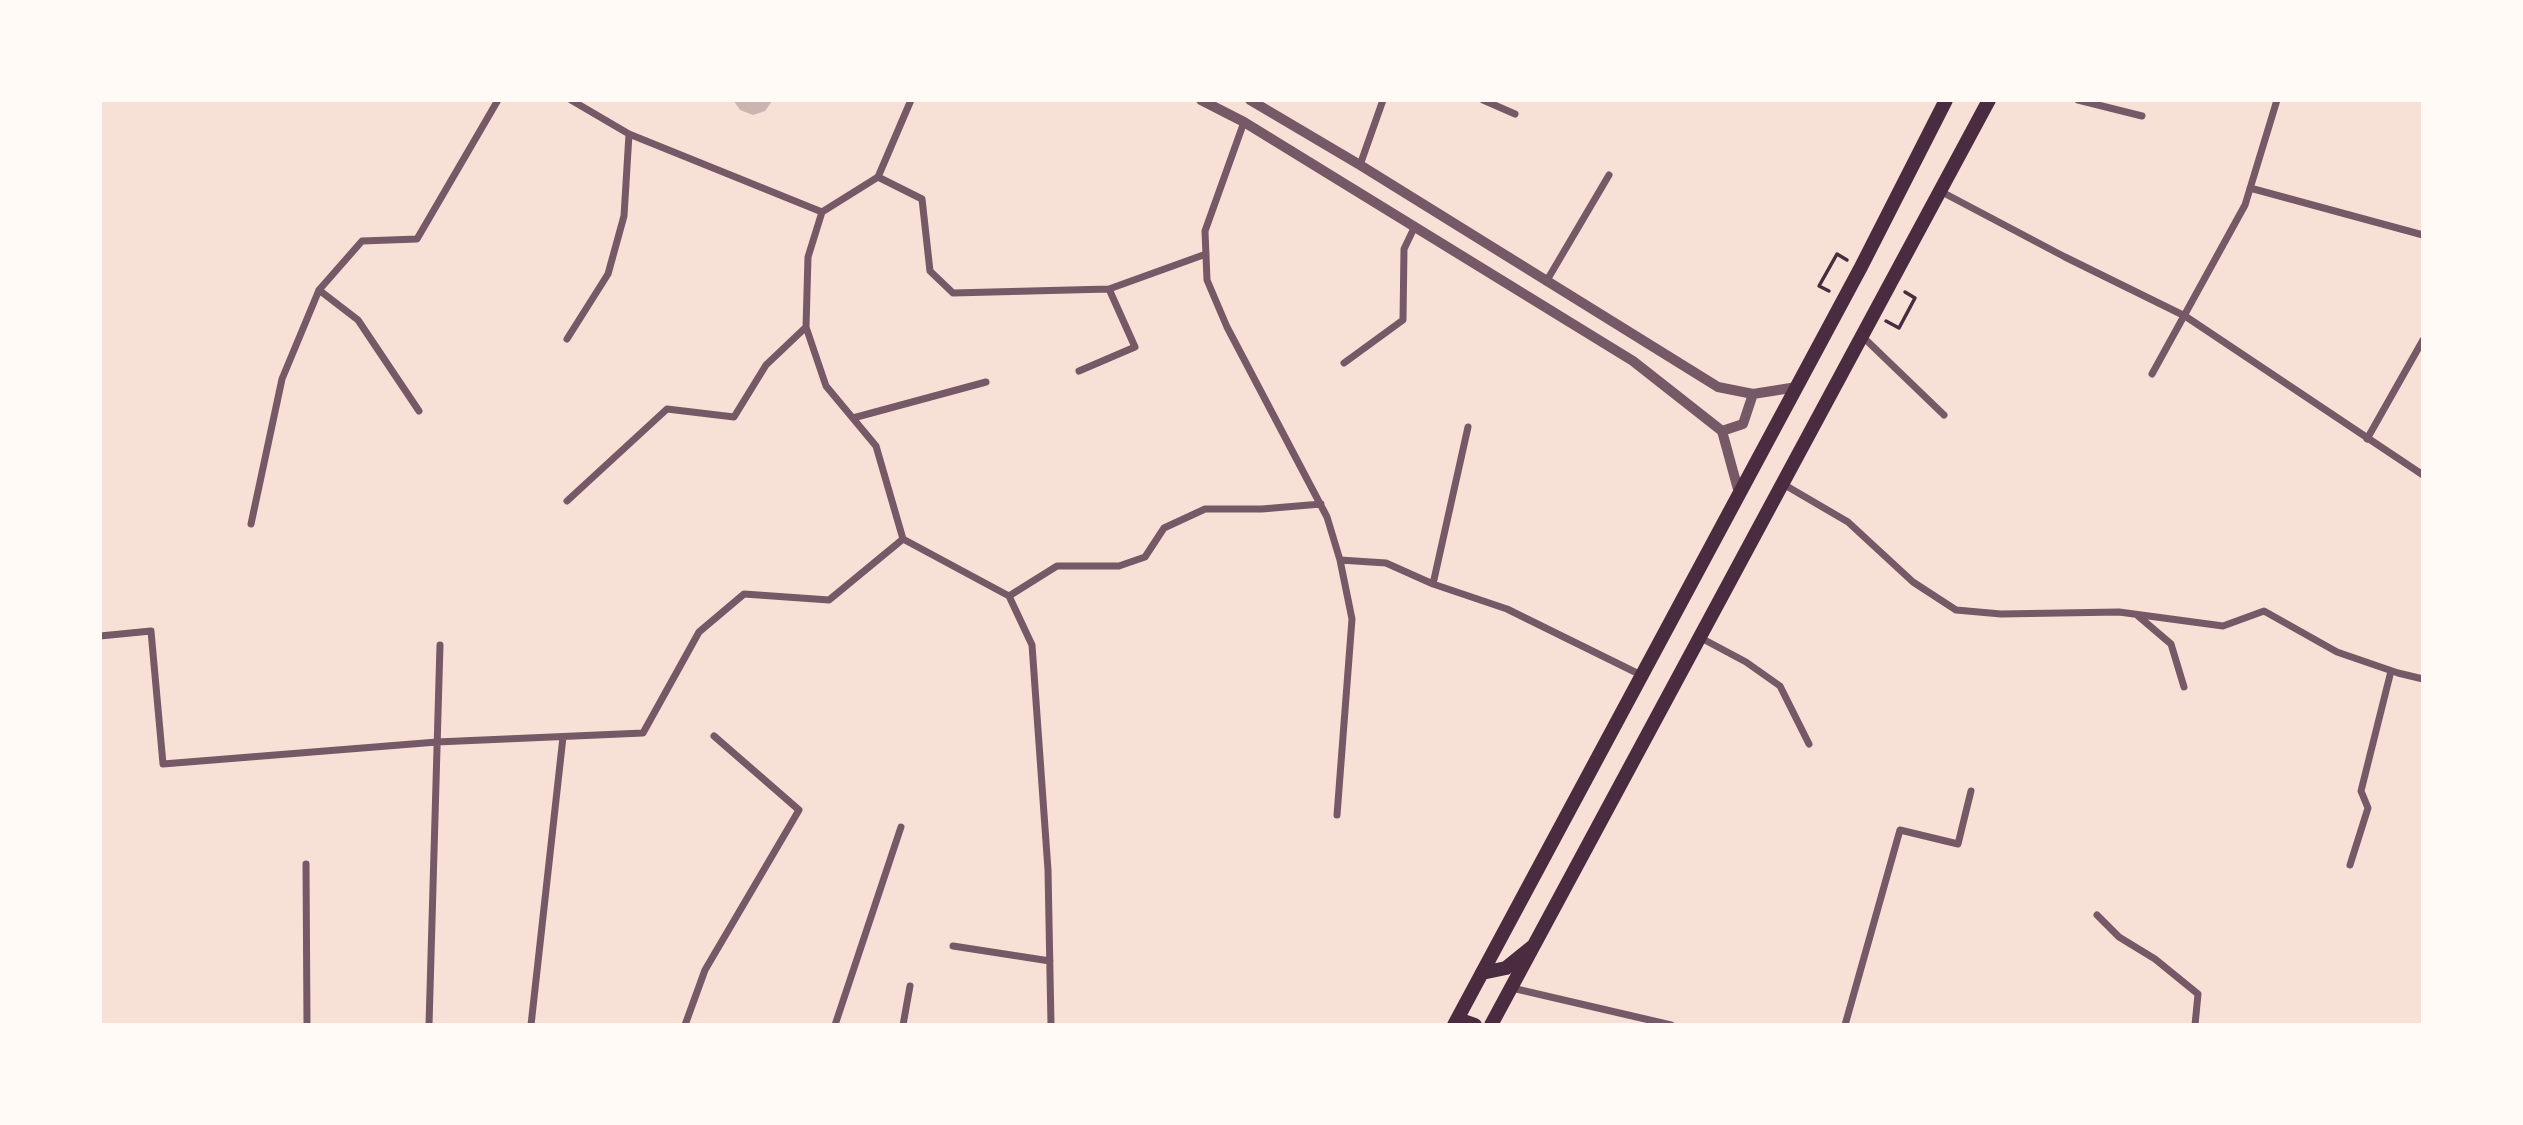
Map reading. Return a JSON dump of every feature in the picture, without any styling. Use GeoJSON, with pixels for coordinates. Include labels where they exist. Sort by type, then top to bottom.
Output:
{"type":"FeatureCollection","features":[{"type":"Feature","properties":{"kind":"main road"},"geometry":{"type":"LineString","coordinates":[[1475,1025],[1456,1022],[1861,267],[1946,100]]}},
{"type":"Feature","properties":{"kind":"main road"},"geometry":{"type":"LineString","coordinates":[[1491,1025],[1989,100]]}},
{"type":"Feature","properties":{"kind":"main road"},"geometry":{"type":"LineString","coordinates":[[1482,972],[1506,968],[1533,946]]}},
{"type":"Feature","properties":{"kind":"street"},"geometry":{"type":"LineString","coordinates":[[251,524],[282,379],[319,290],[362,242],[417,239],[498,100]]}},
{"type":"Feature","properties":{"kind":"street"},"geometry":{"type":"LineString","coordinates":[[571,100],[629,134],[822,212]]}},
{"type":"Feature","properties":{"kind":"street"},"geometry":{"type":"LineString","coordinates":[[911,100],[878,177],[822,212],[808,257],[806,327],[827,386],[876,446],[903,539],[1009,596],[1032,645],[1048,870],[1051,1025]]}},
{"type":"Feature","properties":{"kind":"street"},"geometry":{"type":"LineString","coordinates":[[1201,100],[1244,122],[1633,360],[1722,432],[1739,493]]}},
{"type":"Feature","properties":{"kind":"street"},"geometry":{"type":"LineString","coordinates":[[1250,100],[1718,387],[1753,394],[1797,387]]}},
{"type":"Feature","properties":{"kind":"street"},"geometry":{"type":"LineString","coordinates":[[1360,165],[1382,100]]}},
{"type":"Feature","properties":{"kind":"street"},"geometry":{"type":"LineString","coordinates":[[1483,100],[1515,114]]}},
{"type":"Feature","properties":{"kind":"street"},"geometry":{"type":"LineString","coordinates":[[2078,100],[2142,116]]}},
{"type":"Feature","properties":{"kind":"street"},"geometry":{"type":"LineString","coordinates":[[2152,374],[2245,205],[2277,100]]}},
{"type":"Feature","properties":{"kind":"street"},"geometry":{"type":"LineString","coordinates":[[1244,122],[1205,231],[1207,280],[1227,327],[1321,504],[1340,560],[1352,619],[1337,815]]}},
{"type":"Feature","properties":{"kind":"street"},"geometry":{"type":"LineString","coordinates":[[567,339],[608,274],[624,216],[629,134]]}},
{"type":"Feature","properties":{"kind":"street"},"geometry":{"type":"LineString","coordinates":[[1546,282],[1609,176]]}},
{"type":"Feature","properties":{"kind":"street"},"geometry":{"type":"LineString","coordinates":[[878,177],[922,199],[930,271],[953,293],[1109,289],[1206,254]]}},
{"type":"Feature","properties":{"kind":"street"},"geometry":{"type":"LineString","coordinates":[[2250,188],[2423,235]]}},
{"type":"Feature","properties":{"kind":"street"},"geometry":{"type":"LineString","coordinates":[[1940,191],[2185,316],[2423,475]]}},
{"type":"Feature","properties":{"kind":"street"},"geometry":{"type":"LineString","coordinates":[[1344,363],[1403,320],[1404,249],[1415,226]]}},
{"type":"Feature","properties":{"kind":"street"},"geometry":{"type":"LineString","coordinates":[[1079,371],[1135,347],[1109,289]]}},
{"type":"Feature","properties":{"kind":"street"},"geometry":{"type":"LineString","coordinates":[[319,290],[358,320],[419,411]]}},
{"type":"Feature","properties":{"kind":"street"},"geometry":{"type":"LineString","coordinates":[[567,501],[667,409],[734,417],[766,365],[806,327]]}},
{"type":"Feature","properties":{"kind":"street"},"geometry":{"type":"LineString","coordinates":[[1863,337],[1944,415]]}},
{"type":"Feature","properties":{"kind":"street"},"geometry":{"type":"LineString","coordinates":[[2367,439],[2423,340]]}},
{"type":"Feature","properties":{"kind":"street"},"geometry":{"type":"LineString","coordinates":[[853,418],[986,382]]}},
{"type":"Feature","properties":{"kind":"street"},"geometry":{"type":"LineString","coordinates":[[1722,432],[1743,424],[1753,394]]}},
{"type":"Feature","properties":{"kind":"street"},"geometry":{"type":"LineString","coordinates":[[1433,584],[1468,427]]}},
{"type":"Feature","properties":{"kind":"street"},"geometry":{"type":"LineString","coordinates":[[1783,484],[1848,522],[1913,582],[1956,610],[2001,614],[2119,612],[2223,626],[2264,611],[2337,652],[2423,679]]}},
{"type":"Feature","properties":{"kind":"street"},"geometry":{"type":"LineString","coordinates":[[1009,596],[1057,566],[1119,566],[1146,556],[1164,528],[1205,509],[1262,509],[1321,504]]}},
{"type":"Feature","properties":{"kind":"street"},"geometry":{"type":"LineString","coordinates":[[100,636],[151,631],[163,764],[437,742],[643,733],[699,632],[744,594],[829,600],[903,539]]}},
{"type":"Feature","properties":{"kind":"street"},"geometry":{"type":"LineString","coordinates":[[1340,560],[1386,563],[1433,584],[1507,609],[1641,675]]}},
{"type":"Feature","properties":{"kind":"street"},"geometry":{"type":"LineString","coordinates":[[2137,615],[2171,643],[2184,687]]}},
{"type":"Feature","properties":{"kind":"street"},"geometry":{"type":"LineString","coordinates":[[1701,638],[1746,662],[1780,686],[1809,744]]}},
{"type":"Feature","properties":{"kind":"street"},"geometry":{"type":"LineString","coordinates":[[429,1025],[440,645]]}},
{"type":"Feature","properties":{"kind":"street"},"geometry":{"type":"LineString","coordinates":[[2350,865],[2368,808],[2361,792],[2391,671]]}},
{"type":"Feature","properties":{"kind":"street"},"geometry":{"type":"LineString","coordinates":[[685,1025],[705,970],[799,810],[714,736]]}},
{"type":"Feature","properties":{"kind":"street"},"geometry":{"type":"LineString","coordinates":[[531,1025],[563,737]]}},
{"type":"Feature","properties":{"kind":"street"},"geometry":{"type":"LineString","coordinates":[[1845,1025],[1900,830],[1958,844],[1970,791]]}},
{"type":"Feature","properties":{"kind":"street"},"geometry":{"type":"LineString","coordinates":[[835,1025],[901,827]]}},
{"type":"Feature","properties":{"kind":"street"},"geometry":{"type":"LineString","coordinates":[[306,864],[307,1025]]}},
{"type":"Feature","properties":{"kind":"street"},"geometry":{"type":"LineString","coordinates":[[2097,915],[2119,937],[2155,959],[2198,994],[2194,1025]]}},
{"type":"Feature","properties":{"kind":"street"},"geometry":{"type":"LineString","coordinates":[[953,946],[1050,961]]}},
{"type":"Feature","properties":{"kind":"street"},"geometry":{"type":"LineString","coordinates":[[903,1025],[910,986]]}},
{"type":"Feature","properties":{"kind":"street"},"geometry":{"type":"LineString","coordinates":[[1511,988],[1671,1025]]}},
{"type":"Feature","properties":{"kind":"path"},"geometry":{"type":"LineString","coordinates":[[1819,286],[1837,254],[1861,267]]}},
{"type":"Feature","properties":{"kind":"path"},"geometry":{"type":"LineString","coordinates":[[1891,284],[1915,298],[1899,328]]}},
{"type":"Feature","properties":{"kind":"building"},"geometry":{"type":"Polygon","coordinates":[[[733,100],[773,100],[765,111],[753,115],[740,110],[733,100]]]}}]}
